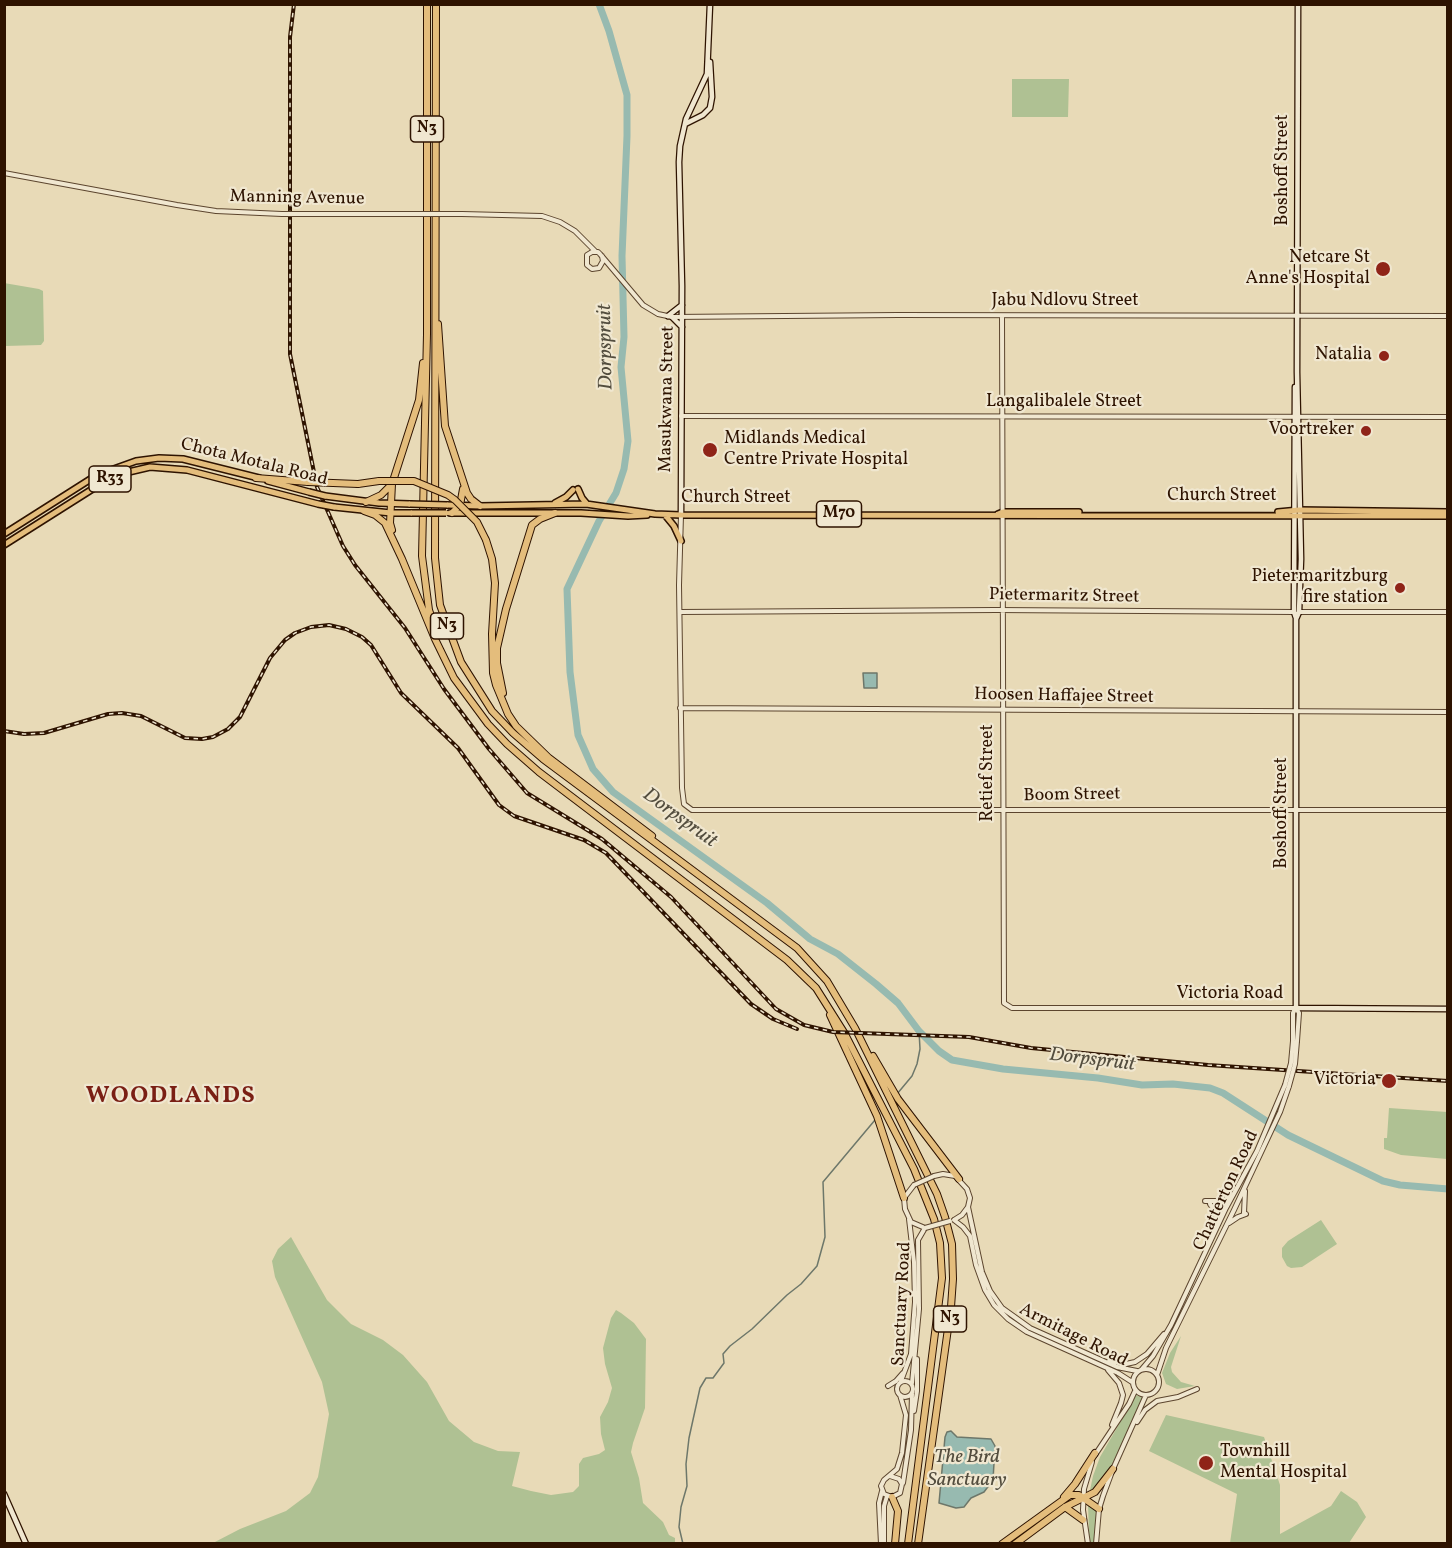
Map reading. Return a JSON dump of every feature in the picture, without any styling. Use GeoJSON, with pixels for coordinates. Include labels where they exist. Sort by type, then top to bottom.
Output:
{"type":"FeatureCollection","features":[{"type":"Feature","properties":{"kind":"highway","name":"N3"},"geometry":{"type":"LineString","coordinates":[[427,4],[427,333],[422,556],[429,610],[456,677],[473,706],[507,744],[539,771],[787,960],[816,988],[828,1006],[914,1169],[934,1219],[940,1243],[942,1278],[908,1544]]}},
{"type":"Feature","properties":{"kind":"highway","name":"N3"},"geometry":{"type":"LineString","coordinates":[[436,4],[435,558],[441,605],[451,640],[477,689],[492,711],[513,733],[543,759],[797,948],[827,981],[894,1099],[937,1194],[952,1244],[951,1307],[918,1544]]}},
{"type":"Feature","properties":{"kind":"highway"},"geometry":{"type":"LineString","coordinates":[[435,312],[440,333],[445,426],[468,496],[480,506]]}},
{"type":"Feature","properties":{"kind":"highway"},"geometry":{"type":"LineString","coordinates":[[427,333],[419,400],[392,484],[390,526],[435,639],[454,678],[473,706]]}},
{"type":"Feature","properties":{"kind":"highway"},"geometry":{"type":"LineString","coordinates":[[449,513],[460,505],[463,489],[461,476]]}},
{"type":"Feature","properties":{"kind":"highway"},"geometry":{"type":"LineString","coordinates":[[256,478],[358,484],[380,481],[414,482],[455,500],[477,522],[492,559],[495,583],[492,634],[493,673],[508,714],[516,726],[549,758],[646,830],[662,848]]}},
{"type":"Feature","properties":{"kind":"highway"},"geometry":{"type":"LineString","coordinates":[[366,502],[375,499],[392,484]]}},
{"type":"Feature","properties":{"kind":"highway"},"geometry":{"type":"LineString","coordinates":[[364,511],[375,515],[385,524],[399,550]]}},
{"type":"Feature","properties":{"kind":"highway"},"geometry":{"type":"LineString","coordinates":[[533,742],[515,718],[504,696],[498,672],[497,648],[529,531],[535,522],[555,513]]}},
{"type":"Feature","properties":{"kind":"highway"},"geometry":{"type":"LineString","coordinates":[[787,960],[826,1009],[878,1118],[904,1198]]}},
{"type":"Feature","properties":{"kind":"highway"},"geometry":{"type":"LineString","coordinates":[[894,1099],[959,1179]]}},
{"type":"Feature","properties":{"kind":"highway"},"geometry":{"type":"LineString","coordinates":[[1055,1505],[1071,1490],[1095,1453]]}},
{"type":"Feature","properties":{"kind":"highway"},"geometry":{"type":"LineString","coordinates":[[1015,1544],[1065,1507],[1083,1499],[1101,1486],[1113,1469]]}},
{"type":"Feature","properties":{"kind":"highway"},"geometry":{"type":"LineString","coordinates":[[1002,1544],[1073,1494],[1079,1495],[1099,1509]]}},
{"type":"Feature","properties":{"kind":"highway"},"geometry":{"type":"LineString","coordinates":[[890,1497],[896,1504],[898,1518],[895,1544]]}},
{"type":"Feature","properties":{"kind":"highway"},"geometry":{"type":"LineString","coordinates":[[1065,1507],[1083,1520]]}},
{"type":"Feature","properties":{"kind":"main road"},"geometry":{"type":"LineString","coordinates":[[685,124],[704,115],[710,108],[712,97],[709,53],[710,4]]}},
{"type":"Feature","properties":{"kind":"main road","name":"Boshoff Street"},"geometry":{"type":"LineString","coordinates":[[1296,1011],[1296,612],[1301,578],[1296,513],[1298,4]]}},
{"type":"Feature","properties":{"kind":"main road","name":"Masukwana Street"},"geometry":{"type":"LineString","coordinates":[[681,515],[682,305],[679,162],[685,124],[705,80],[709,53]]}},
{"type":"Feature","properties":{"kind":"main road"},"geometry":{"type":"LineString","coordinates":[[682,305],[670,316],[682,327]]}},
{"type":"Feature","properties":{"kind":"main road","name":"Chota Motala Road"},"geometry":{"type":"LineString","coordinates":[[4,534],[97,475],[136,461],[159,458],[183,459],[325,496],[392,504],[480,506]]}},
{"type":"Feature","properties":{"kind":"main road","name":"Chota Motala Road"},"geometry":{"type":"LineString","coordinates":[[4,544],[102,483],[120,474],[150,467],[187,470],[334,507],[391,513],[471,514]]}},
{"type":"Feature","properties":{"kind":"main road"},"geometry":{"type":"LineString","coordinates":[[554,504],[575,489],[588,504]]}},
{"type":"Feature","properties":{"kind":"main road","name":"Church Street"},"geometry":{"type":"LineString","coordinates":[[480,506],[588,504],[655,514]]}},
{"type":"Feature","properties":{"kind":"main road","name":"Church Street"},"geometry":{"type":"LineString","coordinates":[[471,514],[592,513],[628,516],[655,514],[1448,514]]}},
{"type":"Feature","properties":{"kind":"main road"},"geometry":{"type":"LineString","coordinates":[[664,514],[674,526],[681,541]]}},
{"type":"Feature","properties":{"kind":"main road","name":"Victoria Road"},"geometry":{"type":"LineString","coordinates":[[1296,1011],[1448,1009]]}},
{"type":"Feature","properties":{"kind":"main road"},"geometry":{"type":"LineString","coordinates":[[4,1494],[26,1544]]}},
{"type":"Feature","properties":{"kind":"street","name":"Manning Avenue"},"geometry":{"type":"LineString","coordinates":[[4,173],[216,211],[239,213],[542,216],[568,226],[595,251]]}},
{"type":"Feature","properties":{"kind":"street"},"geometry":{"type":"LineString","coordinates":[[585,241],[587,265],[592,269],[599,268],[615,272]]}},
{"type":"Feature","properties":{"kind":"street"},"geometry":{"type":"LineString","coordinates":[[587,255],[595,251],[602,256],[650,310],[682,317]]}},
{"type":"Feature","properties":{"kind":"street"},"geometry":{"type":"LineString","coordinates":[[599,268],[603,261],[602,256]]}},
{"type":"Feature","properties":{"kind":"street","name":"Retief Street"},"geometry":{"type":"LineString","coordinates":[[1002,316],[1002,999],[1005,1005],[1012,1008]]}},
{"type":"Feature","properties":{"kind":"street","name":"Jabu Ndlovu Street"},"geometry":{"type":"LineString","coordinates":[[682,317],[1448,316]]}},
{"type":"Feature","properties":{"kind":"street","name":"Langalibalele Street"},"geometry":{"type":"LineString","coordinates":[[681,416],[1448,417]]}},
{"type":"Feature","properties":{"kind":"street","name":"Masukwana Street"},"geometry":{"type":"LineString","coordinates":[[681,515],[680,708],[683,800],[686,807],[696,811]]}},
{"type":"Feature","properties":{"kind":"street","name":"Pietermaritz Street"},"geometry":{"type":"LineString","coordinates":[[680,612],[1002,610],[1448,612]]}},
{"type":"Feature","properties":{"kind":"street","name":"Hoosen Haffajee Street"},"geometry":{"type":"LineString","coordinates":[[680,708],[1448,712]]}},
{"type":"Feature","properties":{"kind":"street","name":"Boom Street"},"geometry":{"type":"LineString","coordinates":[[696,811],[1448,810]]}},
{"type":"Feature","properties":{"kind":"street","name":"Victoria Road"},"geometry":{"type":"LineString","coordinates":[[1012,1008],[1296,1011]]}},
{"type":"Feature","properties":{"kind":"street","name":"Chatterton Road"},"geometry":{"type":"LineString","coordinates":[[1140,1370],[1153,1356],[1171,1325],[1233,1196],[1278,1111],[1295,1064],[1296,1011]]}},
{"type":"Feature","properties":{"kind":"street","name":"Chatterton Road"},"geometry":{"type":"LineString","coordinates":[[1157,1375],[1166,1348],[1246,1185],[1266,1135]]}},
{"type":"Feature","properties":{"kind":"street"},"geometry":{"type":"LineString","coordinates":[[949,1174],[959,1179],[969,1193],[968,1207],[962,1215],[952,1221],[925,1228],[918,1226],[908,1218],[904,1198],[914,1185],[934,1176],[949,1174]]}},
{"type":"Feature","properties":{"kind":"street"},"geometry":{"type":"LineString","coordinates":[[1226,1227],[1238,1217],[1246,1214],[1244,1198],[1246,1185]]}},
{"type":"Feature","properties":{"kind":"street"},"geometry":{"type":"LineString","coordinates":[[1218,1226],[1215,1211],[1208,1202],[1221,1201],[1233,1196]]}},
{"type":"Feature","properties":{"kind":"street","name":"Armitage Road"},"geometry":{"type":"LineString","coordinates":[[968,1207],[982,1272],[990,1291],[1002,1308],[1030,1328],[1124,1370],[1140,1370]]}},
{"type":"Feature","properties":{"kind":"street","name":"Sanctuary Road"},"geometry":{"type":"LineString","coordinates":[[901,1381],[909,1361],[913,1341],[916,1285],[908,1218]]}},
{"type":"Feature","properties":{"kind":"street","name":"Armitage Road"},"geometry":{"type":"LineString","coordinates":[[952,1221],[963,1227],[970,1236],[982,1283],[994,1305],[1001,1312],[1027,1332],[1132,1382]]}},
{"type":"Feature","properties":{"kind":"street","name":"Sanctuary Road"},"geometry":{"type":"LineString","coordinates":[[912,1383],[920,1285],[918,1240],[925,1228]]}},
{"type":"Feature","properties":{"kind":"street"},"geometry":{"type":"LineString","coordinates":[[1102,1360],[1126,1364],[1135,1362],[1147,1354],[1171,1325]]}},
{"type":"Feature","properties":{"kind":"street"},"geometry":{"type":"LineString","coordinates":[[883,1544],[884,1506],[890,1497],[900,1493],[902,1484],[917,1391],[916,1349]]}},
{"type":"Feature","properties":{"kind":"street"},"geometry":{"type":"LineString","coordinates":[[888,1386],[899,1379],[909,1361]]}},
{"type":"Feature","properties":{"kind":"street"},"geometry":{"type":"LineString","coordinates":[[1106,1368],[1119,1383],[1122,1395],[1122,1403],[1111,1429]]}},
{"type":"Feature","properties":{"kind":"street"},"geometry":{"type":"LineString","coordinates":[[1088,1544],[1083,1520],[1083,1499],[1087,1475],[1095,1453],[1129,1404],[1135,1391],[1132,1382],[1140,1370],[1149,1369],[1157,1375],[1159,1383],[1154,1393],[1146,1395],[1135,1391]]}},
{"type":"Feature","properties":{"kind":"street"},"geometry":{"type":"LineString","coordinates":[[883,1544],[879,1503],[882,1482],[899,1465],[906,1428],[906,1415],[897,1386],[901,1381],[912,1383],[914,1388],[911,1425]]}},
{"type":"Feature","properties":{"kind":"street"},"geometry":{"type":"LineString","coordinates":[[1131,1430],[1151,1405],[1197,1389]]}},
{"type":"Feature","properties":{"kind":"street"},"geometry":{"type":"LineString","coordinates":[[900,1395],[906,1397],[912,1394]]}},
{"type":"Feature","properties":{"kind":"street"},"geometry":{"type":"LineString","coordinates":[[1096,1544],[1099,1509],[1113,1469],[1146,1395]]}},
{"type":"Feature","properties":{"kind":"street"},"geometry":{"type":"LineString","coordinates":[[890,1476],[899,1479],[902,1484]]}},
{"type":"Feature","properties":{"kind":"street"},"geometry":{"type":"LineString","coordinates":[[882,1490],[890,1497]]}},
{"type":"Feature","properties":{"kind":"green space"},"geometry":{"type":"Polygon","coordinates":[[[1012,79],[1069,79],[1068,117],[1012,117],[1012,79]]]}},
{"type":"Feature","properties":{"kind":"green space"},"geometry":{"type":"Polygon","coordinates":[[[4,283],[43,291],[44,341],[41,345],[5,346],[4,283]]]}},
{"type":"Feature","properties":{"kind":"green space"},"geometry":{"type":"Polygon","coordinates":[[[1389,1108],[1447,1112],[1447,1159],[1401,1155],[1384,1149],[1389,1108]]]}},
{"type":"Feature","properties":{"kind":"green space"},"geometry":{"type":"Polygon","coordinates":[[[1321,1220],[1337,1244],[1302,1267],[1287,1266],[1282,1257],[1282,1248],[1288,1241],[1321,1220]]]}},
{"type":"Feature","properties":{"kind":"green space"},"geometry":{"type":"Polygon","coordinates":[[[291,1237],[327,1300],[351,1324],[383,1340],[403,1355],[427,1382],[449,1421],[474,1442],[498,1451],[520,1452],[512,1486],[531,1491],[551,1495],[573,1492],[579,1486],[579,1464],[583,1458],[605,1450],[600,1417],[612,1388],[603,1348],[611,1318],[616,1310],[634,1323],[646,1339],[645,1408],[631,1452],[639,1478],[643,1503],[663,1522],[669,1535],[675,1538],[675,1543],[213,1543],[240,1529],[286,1511],[310,1493],[318,1477],[329,1414],[322,1382],[275,1277],[272,1261],[278,1249],[291,1237]]]}},
{"type":"Feature","properties":{"kind":"green space"},"geometry":{"type":"Polygon","coordinates":[[[1181,1336],[1171,1367],[1172,1372],[1181,1382],[1195,1386],[1177,1389],[1166,1384],[1162,1373],[1170,1353],[1181,1336]]]}},
{"type":"Feature","properties":{"kind":"green space"},"geometry":{"type":"Polygon","coordinates":[[[1136,1395],[1143,1398],[1119,1452],[1106,1479],[1089,1495],[1100,1457],[1136,1395]]]}},
{"type":"Feature","properties":{"kind":"green space"},"geometry":{"type":"Polygon","coordinates":[[[1166,1415],[1264,1437],[1280,1485],[1280,1534],[1331,1506],[1341,1491],[1357,1502],[1366,1517],[1349,1543],[1230,1543],[1237,1494],[1149,1451],[1166,1415]]]}},
{"type":"Feature","properties":{"kind":"green space"},"geometry":{"type":"Polygon","coordinates":[[[1088,1503],[1098,1511],[1095,1543],[1090,1543],[1088,1503]]]}},
{"type":"Feature","properties":{"kind":"water"},"geometry":{"type":"Polygon","coordinates":[[[863,673],[877,673],[877,688],[864,688],[863,673]]]}},
{"type":"Feature","properties":{"kind":"water","name":"The Bird Sanctuary"},"geometry":{"type":"Polygon","coordinates":[[[951,1431],[957,1437],[991,1439],[995,1446],[993,1480],[984,1492],[971,1498],[964,1507],[956,1508],[939,1503],[945,1437],[947,1432],[951,1431]]]}},
{"type":"Feature","properties":{"kind":"waterway","name":"Dorpspruit"},"geometry":{"type":"LineString","coordinates":[[599,4],[627,95],[622,256],[624,337],[621,367],[628,441],[624,469],[616,493],[599,521],[567,589],[570,672],[578,735],[593,769],[613,792],[767,903],[810,939],[838,954],[876,984],[898,1003],[919,1031],[939,1051],[952,1060],[1003,1069],[1098,1078],[1142,1085],[1173,1084],[1210,1088],[1223,1093],[1288,1135],[1383,1181],[1400,1185],[1448,1189]]}},
{"type":"Feature","properties":{"kind":"waterway"},"geometry":{"type":"LineString","coordinates":[[897,1094],[912,1076],[917,1064],[920,1049],[919,1031]]}},
{"type":"Feature","properties":{"kind":"waterway"},"geometry":{"type":"LineString","coordinates":[[683,1544],[679,1527],[681,1507],[687,1486],[686,1464],[689,1438],[700,1388],[706,1378],[713,1378],[724,1363],[723,1354],[730,1346],[801,1284],[817,1266],[825,1237],[823,1182],[875,1120]]}},
{"type":"Feature","properties":{"kind":"railway"},"geometry":{"type":"LineString","coordinates":[[294,4],[290,37],[290,354],[317,487],[343,546],[355,565],[405,628],[444,689],[489,749],[527,793],[602,839],[671,897],[776,1009],[804,1025],[833,1032],[969,1037],[1031,1048],[1208,1065],[1448,1081]]}},
{"type":"Feature","properties":{"kind":"railway"},"geometry":{"type":"LineString","coordinates":[[4,731],[24,734],[44,733],[108,714],[122,713],[141,716],[185,738],[213,737],[228,729],[240,717],[270,658],[285,640],[311,627],[329,625],[346,629],[362,637],[371,645],[401,693],[458,748],[499,805],[514,816],[584,840],[606,853],[751,1004],[773,1019],[797,1029]]}},
{"type":"Feature","properties":{"kind":"place","name":"Netcare St Anne's Hospital"},"geometry":{"type":"Point","coordinates":[1383,269]}},
{"type":"Feature","properties":{"kind":"place","name":"Natalia"},"geometry":{"type":"Point","coordinates":[1384,356]}},
{"type":"Feature","properties":{"kind":"place","name":"Voortreker"},"geometry":{"type":"Point","coordinates":[1366,431]}},
{"type":"Feature","properties":{"kind":"place","name":"Midlands Medical Centre Private Hospital"},"geometry":{"type":"Point","coordinates":[710,450]}},
{"type":"Feature","properties":{"kind":"place","name":"Pietermaritzburg fire station"},"geometry":{"type":"Point","coordinates":[1400,588]}},
{"type":"Feature","properties":{"kind":"place","name":"Victoria"},"geometry":{"type":"Point","coordinates":[1389,1081]}},
{"type":"Feature","properties":{"kind":"place","name":"Townhill Mental Hospital"},"geometry":{"type":"Point","coordinates":[1206,1463]}},
{"type":"Feature","properties":{"kind":"district","name":"WOODLANDS"},"geometry":{"type":"Point","coordinates":[171,1098]}}]}
